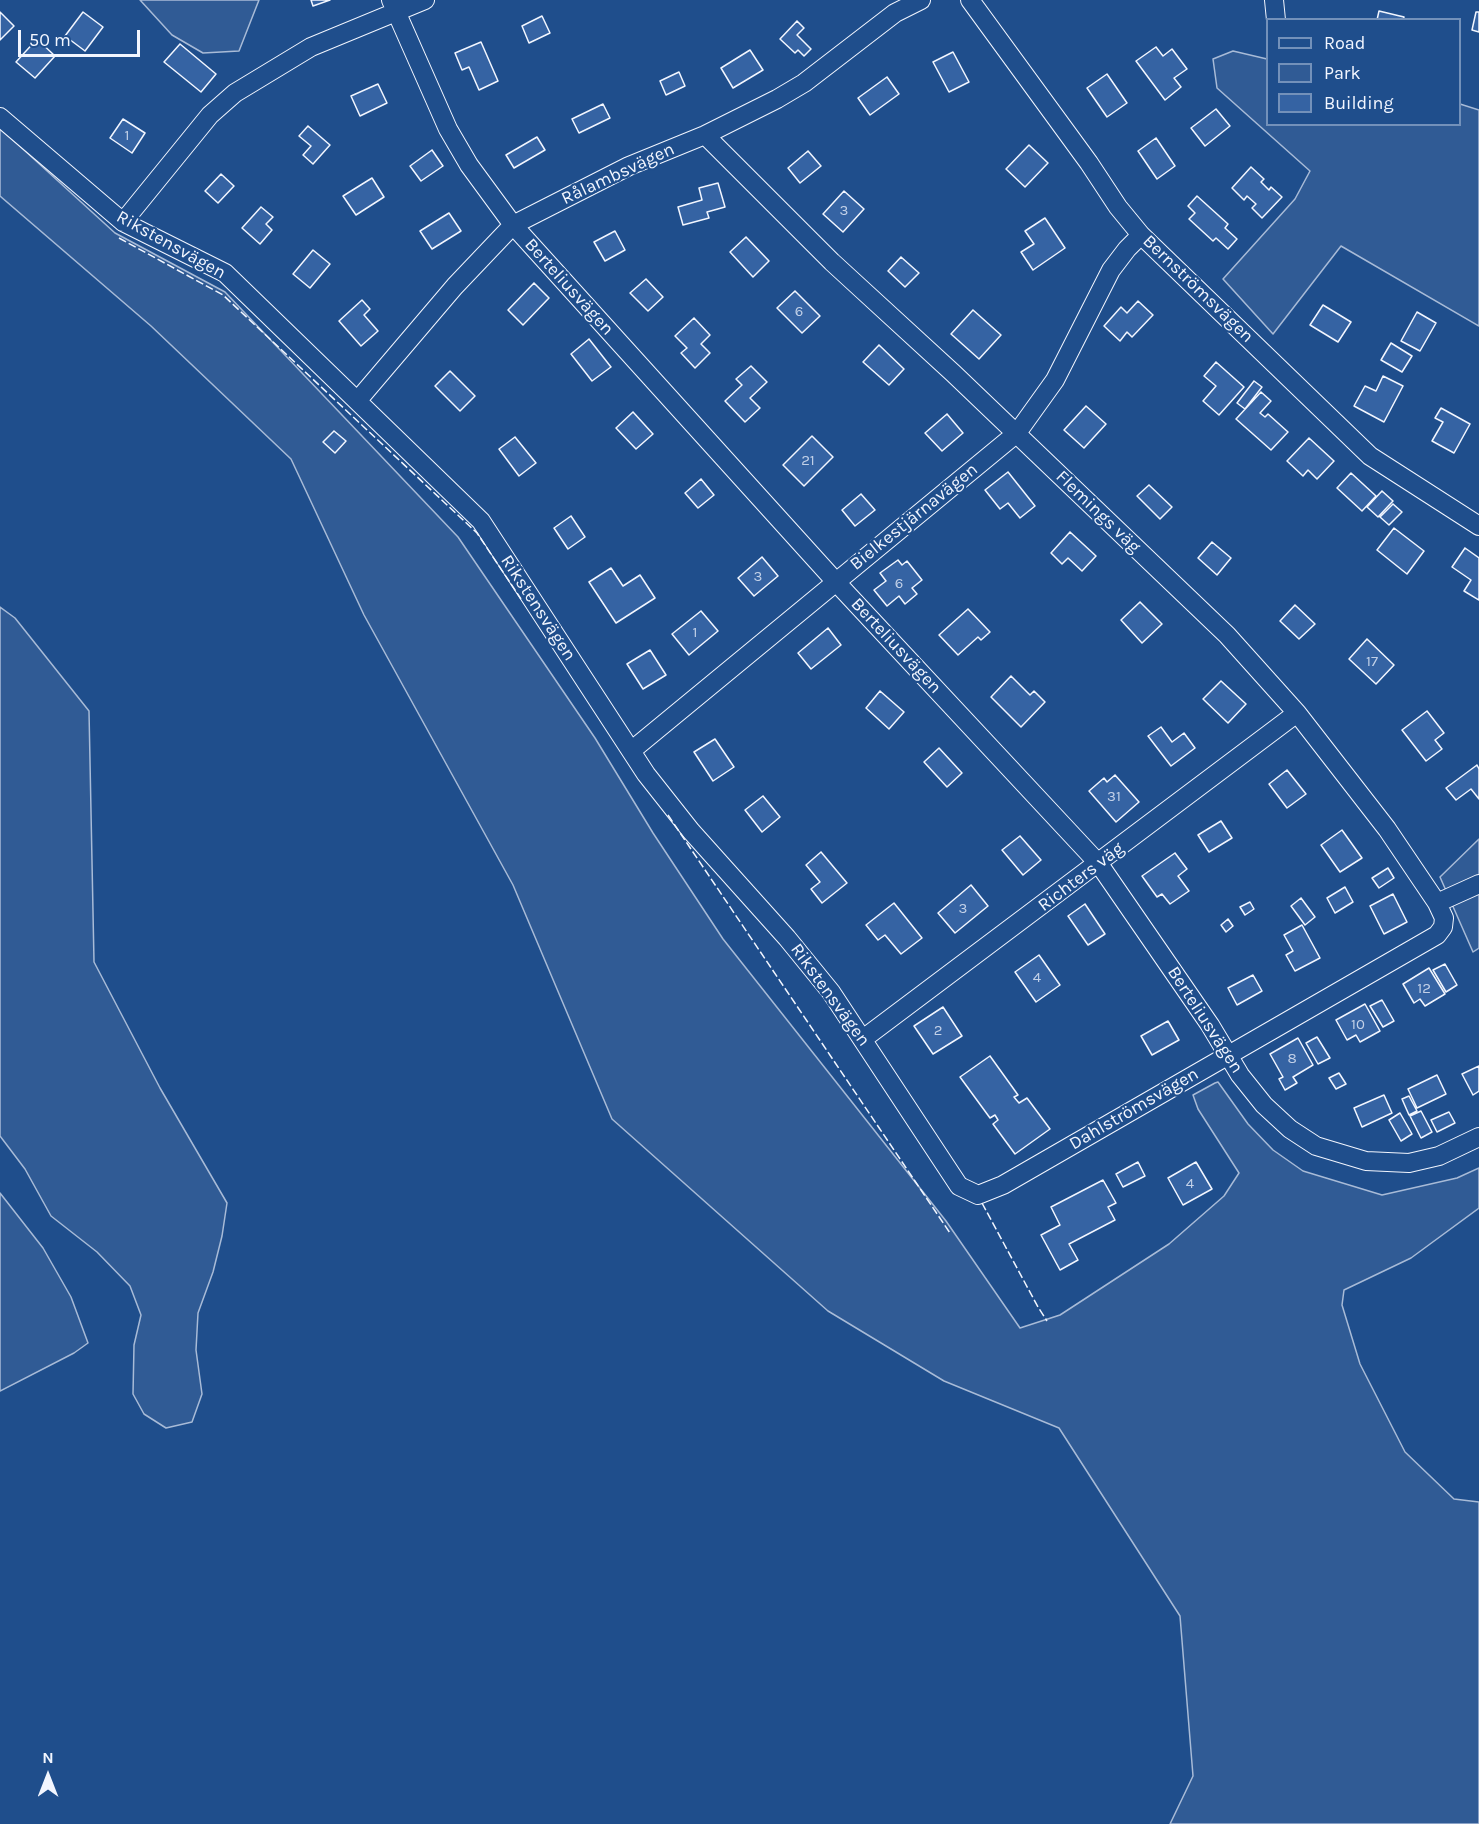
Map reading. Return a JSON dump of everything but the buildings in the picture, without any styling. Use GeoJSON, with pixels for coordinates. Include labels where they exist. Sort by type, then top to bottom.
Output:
{"type":"FeatureCollection","features":[{"type":"Feature","properties":{"kind":"street"},"geometry":{"type":"LineString","coordinates":[[123,222],[210,115],[235,93],[311,47],[393,6],[425,0]]}},
{"type":"Feature","properties":{"kind":"street","name":"Rålambsvägen"},"geometry":{"type":"LineString","coordinates":[[358,400],[455,286],[513,225],[629,166],[705,135],[804,83],[893,6],[921,0]]}},
{"type":"Feature","properties":{"kind":"street","name":"Bernströmsvägen"},"geometry":{"type":"LineString","coordinates":[[970,0],[1118,207],[1141,235],[1370,456],[1479,526]]}},
{"type":"Feature","properties":{"kind":"street"},"geometry":{"type":"LineString","coordinates":[[1274,0],[1276,18]]}},
{"type":"Feature","properties":{"kind":"street","name":"Berteliusvägen"},"geometry":{"type":"LineString","coordinates":[[393,6],[448,129],[469,165],[513,225],[836,582],[1100,864],[1210,1025],[1227,1055],[1264,1105],[1290,1130],[1316,1146],[1366,1161],[1409,1162],[1438,1156],[1479,1137]]}},
{"type":"Feature","properties":{"kind":"street","name":"Rikstensvägen"},"geometry":{"type":"LineString","coordinates":[[0,117],[123,222],[225,273],[481,521],[646,774],[691,831],[831,992],[959,1186],[978,1195]]}},
{"type":"Feature","properties":{"kind":"street","name":"Flemings väg"},"geometry":{"type":"LineString","coordinates":[[705,135],[832,262],[1017,433],[1227,635],[1297,713],[1387,829],[1437,903],[1444,918],[1443,927]]}},
{"type":"Feature","properties":{"kind":"street","name":"Bielkestjärnavägen"},"geometry":{"type":"LineString","coordinates":[[631,751],[1017,433],[1055,380],[1111,270],[1141,235]]}},
{"type":"Feature","properties":{"kind":"street","name":"Richters väg"},"geometry":{"type":"LineString","coordinates":[[863,1039],[1100,864],[1297,713]]}},
{"type":"Feature","properties":{"kind":"street"},"geometry":{"type":"LineString","coordinates":[[1437,903],[1479,884]]}},
{"type":"Feature","properties":{"kind":"street","name":"Dahlströmsvägen"},"geometry":{"type":"LineString","coordinates":[[978,1195],[1003,1185],[1437,935],[1443,927]]}},
{"type":"Feature","properties":{"kind":"green space"},"geometry":{"type":"Polygon","coordinates":[[[140,0],[259,0],[239,51],[203,53],[172,35],[140,0]]]}},
{"type":"Feature","properties":{"kind":"green space"},"geometry":{"type":"Polygon","coordinates":[[[1233,51],[1266,59],[1266,126],[1461,126],[1461,104],[1479,110],[1479,326],[1341,246],[1273,334],[1223,279],[1295,199],[1310,171],[1217,88],[1213,59],[1233,51]]]}},
{"type":"Feature","properties":{"kind":"green space"},"geometry":{"type":"Polygon","coordinates":[[[0,128],[115,233],[225,292],[458,537],[595,738],[653,833],[723,939],[946,1221],[1020,1328],[1060,1315],[1169,1244],[1224,1196],[1239,1173],[1198,1109],[1193,1095],[1215,1083],[1218,1082],[1248,1124],[1273,1150],[1303,1171],[1382,1195],[1457,1178],[1479,1168],[1479,1208],[1411,1258],[1344,1290],[1342,1305],[1360,1364],[1405,1452],[1454,1499],[1479,1502],[1479,1824],[1170,1824],[1193,1776],[1180,1616],[1059,1428],[944,1381],[828,1311],[612,1119],[513,885],[364,615],[291,459],[151,326],[0,196],[0,128]]]}},
{"type":"Feature","properties":{"kind":"green space"},"geometry":{"type":"Polygon","coordinates":[[[0,607],[15,618],[89,711],[94,962],[160,1088],[227,1203],[213,1272],[198,1313],[196,1350],[202,1394],[192,1422],[166,1428],[144,1414],[133,1394],[134,1345],[141,1315],[130,1286],[97,1252],[51,1216],[25,1169],[0,1136],[0,607]]]}},
{"type":"Feature","properties":{"kind":"green space"},"geometry":{"type":"Polygon","coordinates":[[[1479,839],[1479,948],[1473,952],[1440,877],[1479,839]]]}},
{"type":"Feature","properties":{"kind":"green space"},"geometry":{"type":"Polygon","coordinates":[[[0,1193],[43,1248],[71,1297],[88,1343],[74,1353],[0,1391],[0,1193]]]}},
{"type":"Feature","properties":{"kind":"fence"},"geometry":{"type":"LineString","coordinates":[[119,238],[223,295],[477,533],[521,599]]}},
{"type":"Feature","properties":{"kind":"fence"},"geometry":{"type":"LineString","coordinates":[[668,815],[950,1233]]}},
{"type":"Feature","properties":{"kind":"fence"},"geometry":{"type":"LineString","coordinates":[[982,1203],[1047,1321]]}}]}
